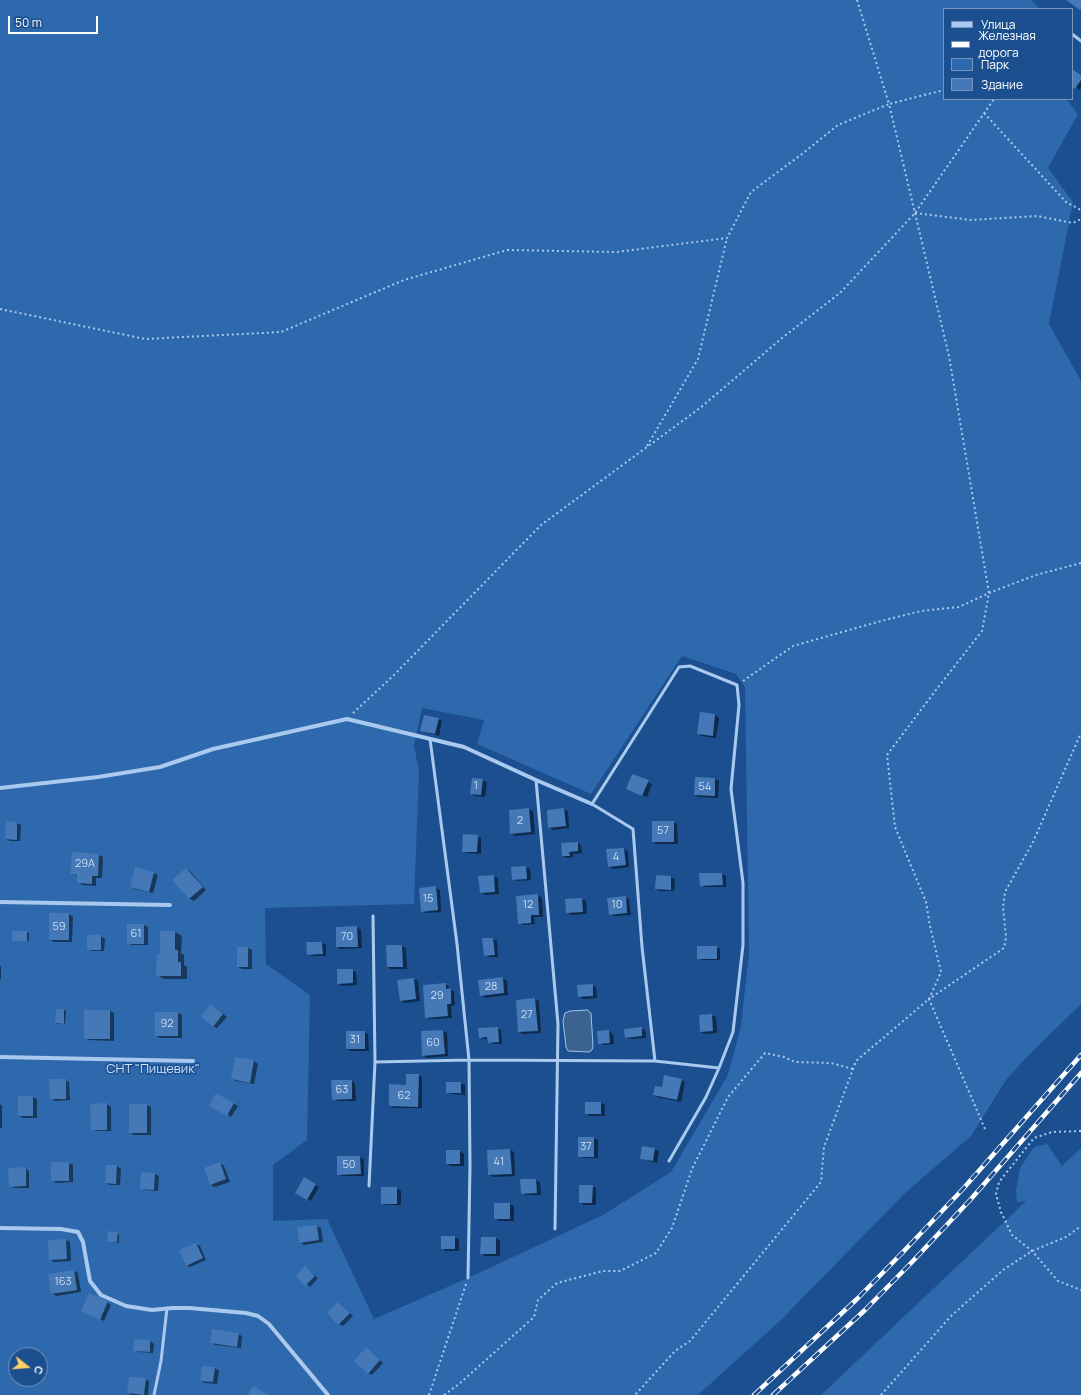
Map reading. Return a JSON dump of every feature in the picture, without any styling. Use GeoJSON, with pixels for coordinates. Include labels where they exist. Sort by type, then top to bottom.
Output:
{"type":"FeatureCollection","features":[{"type":"Feature","properties":{"kind":"street"},"geometry":{"type":"LineString","coordinates":[[0,788],[98,777],[160,767],[213,749],[347,719],[464,747],[592,804]]}},
{"type":"Feature","properties":{"kind":"street"},"geometry":{"type":"LineString","coordinates":[[0,902],[170,906]]}},
{"type":"Feature","properties":{"kind":"street"},"geometry":{"type":"LineString","coordinates":[[0,1057],[193,1061]]}},
{"type":"Feature","properties":{"kind":"street"},"geometry":{"type":"LineString","coordinates":[[0,1228],[61,1229],[78,1232],[84,1242],[90,1281],[101,1295],[126,1306],[152,1310],[189,1308],[246,1313],[258,1316],[268,1324],[328,1395]]}},
{"type":"Feature","properties":{"kind":"lane"},"geometry":{"type":"LineString","coordinates":[[1073,35],[1081,41]]}},
{"type":"Feature","properties":{"kind":"lane"},"geometry":{"type":"LineString","coordinates":[[655,1061],[642,947],[633,829],[592,804],[679,668],[690,666],[737,685],[739,705],[731,789],[743,884],[743,946],[733,1032],[706,1097],[669,1161]]}},
{"type":"Feature","properties":{"kind":"lane"},"geometry":{"type":"LineString","coordinates":[[430,740],[457,944],[469,1060],[470,1166],[468,1278]]}},
{"type":"Feature","properties":{"kind":"lane"},"geometry":{"type":"LineString","coordinates":[[536,780],[558,1024],[555,1229]]}},
{"type":"Feature","properties":{"kind":"lane"},"geometry":{"type":"LineString","coordinates":[[368,1186],[374,1062],[373,916]]}},
{"type":"Feature","properties":{"kind":"lane"},"geometry":{"type":"LineString","coordinates":[[374,1062],[469,1060],[655,1061],[719,1068]]}},
{"type":"Feature","properties":{"kind":"lane"},"geometry":{"type":"LineString","coordinates":[[154,1395],[161,1361],[167,1308]]}},
{"type":"Feature","properties":{"kind":"path"},"geometry":{"type":"LineString","coordinates":[[857,0],[889,104],[949,356],[989,592],[982,631],[887,755],[895,827],[926,902],[941,972],[929,999],[985,1129]]}},
{"type":"Feature","properties":{"kind":"path"},"geometry":{"type":"LineString","coordinates":[[647,447],[698,359],[727,238],[751,192],[838,125],[889,104],[943,90]]}},
{"type":"Feature","properties":{"kind":"path"},"geometry":{"type":"LineString","coordinates":[[347,719],[392,677],[541,525],[700,408],[782,338],[840,293],[915,213],[993,100]]}},
{"type":"Feature","properties":{"kind":"path"},"geometry":{"type":"LineString","coordinates":[[984,113],[1066,202],[1081,210]]}},
{"type":"Feature","properties":{"kind":"path"},"geometry":{"type":"LineString","coordinates":[[915,213],[971,220],[1037,216],[1073,223],[1081,219]]}},
{"type":"Feature","properties":{"kind":"path"},"geometry":{"type":"LineString","coordinates":[[0,309],[145,339],[281,332],[404,280],[507,250],[616,252],[727,238]]}},
{"type":"Feature","properties":{"kind":"path"},"geometry":{"type":"LineString","coordinates":[[737,685],[793,646],[921,611],[959,607],[989,592],[1036,575],[1081,563]]}},
{"type":"Feature","properties":{"kind":"path"},"geometry":{"type":"LineString","coordinates":[[635,1395],[675,1351],[690,1341],[821,1182],[824,1147],[856,1061],[929,999],[1004,948],[1006,937],[1003,907],[1005,892],[1033,842],[1081,733]]}},
{"type":"Feature","properties":{"kind":"path"},"geometry":{"type":"LineString","coordinates":[[444,1395],[460,1384],[534,1316],[538,1300],[557,1283],[603,1271],[620,1271],[656,1253],[672,1228],[692,1169],[728,1097],[765,1053],[784,1057],[795,1062],[831,1063],[854,1069]]}},
{"type":"Feature","properties":{"kind":"path"},"geometry":{"type":"LineString","coordinates":[[1081,1131],[1052,1132],[1034,1138],[999,1182],[996,1194],[1000,1212],[1012,1236],[1032,1251],[1058,1281],[1081,1290]]}},
{"type":"Feature","properties":{"kind":"path"},"geometry":{"type":"LineString","coordinates":[[881,1395],[951,1316],[1003,1270],[1032,1251],[1066,1237],[1081,1226]]}},
{"type":"Feature","properties":{"kind":"path"},"geometry":{"type":"LineString","coordinates":[[429,1395],[468,1278]]}},
{"type":"Feature","properties":{"kind":"green space","name":"СНТ \"Пищевик\""},"geometry":{"type":"Polygon","coordinates":[[[0,0],[1031,0],[1039,8],[943,8],[943,100],[1067,100],[1078,114],[1048,168],[1073,202],[1049,324],[1081,381],[1081,1004],[1026,1058],[1006,1080],[971,1136],[905,1193],[781,1320],[698,1395],[0,1395],[0,0]],[[682,656],[591,794],[477,744],[484,720],[422,708],[414,745],[419,772],[414,904],[265,908],[266,964],[310,995],[307,1140],[273,1165],[273,1221],[327,1219],[374,1319],[468,1278],[603,1215],[671,1172],[728,1075],[741,1026],[749,953],[745,687],[736,674],[682,656]]]}},
{"type":"Feature","properties":{"kind":"green space"},"geometry":{"type":"Polygon","coordinates":[[[1047,1144],[1062,1166],[1081,1148],[1081,1395],[821,1395],[1026,1201],[1017,1202],[1016,1191],[1020,1168],[1034,1147],[1047,1144]]]}},
{"type":"Feature","properties":{"kind":"shaded area"},"geometry":{"type":"Polygon","coordinates":[[[587,1010],[591,1013],[592,1050],[589,1052],[568,1051],[566,1047],[563,1021],[565,1013],[570,1011],[587,1010]]]}},
{"type":"Feature","properties":{"kind":"building"},"geometry":{"type":"Polygon","coordinates":[[[1066,0],[1081,0],[1081,9],[1080,10],[1066,0]]]}},
{"type":"Feature","properties":{"kind":"building"},"geometry":{"type":"Polygon","coordinates":[[[1073,70],[1081,75],[1081,80],[1075,89],[1073,88],[1073,70]]]}},
{"type":"Feature","properties":{"kind":"building"},"geometry":{"type":"Polygon","coordinates":[[[700,712],[715,714],[713,736],[697,734],[700,712]]]}},
{"type":"Feature","properties":{"kind":"building"},"geometry":{"type":"Polygon","coordinates":[[[424,715],[439,718],[435,734],[420,731],[424,715]]]}},
{"type":"Feature","properties":{"kind":"building"},"geometry":{"type":"Polygon","coordinates":[[[632,774],[649,780],[642,796],[626,789],[632,774]]]}},
{"type":"Feature","properties":{"kind":"building"},"geometry":{"type":"Polygon","coordinates":[[[695,777],[715,778],[715,796],[694,795],[695,777]]]}},
{"type":"Feature","properties":{"kind":"building"},"geometry":{"type":"Polygon","coordinates":[[[472,778],[483,779],[481,795],[470,794],[472,778]]]}},
{"type":"Feature","properties":{"kind":"building"},"geometry":{"type":"Polygon","coordinates":[[[529,808],[531,832],[510,834],[509,810],[529,808]]]}},
{"type":"Feature","properties":{"kind":"building"},"geometry":{"type":"Polygon","coordinates":[[[564,808],[566,826],[548,828],[547,810],[564,808]]]}},
{"type":"Feature","properties":{"kind":"building"},"geometry":{"type":"Polygon","coordinates":[[[6,821],[17,822],[17,840],[5,839],[6,821]]]}},
{"type":"Feature","properties":{"kind":"building"},"geometry":{"type":"Polygon","coordinates":[[[652,821],[674,821],[674,842],[652,842],[652,821]]]}},
{"type":"Feature","properties":{"kind":"building"},"geometry":{"type":"Polygon","coordinates":[[[463,834],[478,835],[477,852],[462,852],[463,834]]]}},
{"type":"Feature","properties":{"kind":"building"},"geometry":{"type":"Polygon","coordinates":[[[578,842],[578,851],[569,852],[570,856],[562,856],[561,843],[578,842]]]}},
{"type":"Feature","properties":{"kind":"building"},"geometry":{"type":"Polygon","coordinates":[[[624,848],[626,865],[608,867],[606,849],[624,848]]]}},
{"type":"Feature","properties":{"kind":"building"},"geometry":{"type":"Polygon","coordinates":[[[72,852],[99,854],[98,876],[92,876],[92,884],[77,883],[77,875],[70,874],[72,852]]]}},
{"type":"Feature","properties":{"kind":"building"},"geometry":{"type":"Polygon","coordinates":[[[526,866],[527,879],[512,880],[511,867],[526,866]]]}},
{"type":"Feature","properties":{"kind":"building"},"geometry":{"type":"Polygon","coordinates":[[[135,867],[154,872],[149,892],[130,887],[135,867]]]}},
{"type":"Feature","properties":{"kind":"building"},"geometry":{"type":"Polygon","coordinates":[[[186,868],[203,887],[189,899],[172,880],[186,868]]]}},
{"type":"Feature","properties":{"kind":"building"},"geometry":{"type":"Polygon","coordinates":[[[699,873],[722,873],[723,885],[700,886],[699,873]]]}},
{"type":"Feature","properties":{"kind":"building"},"geometry":{"type":"Polygon","coordinates":[[[494,875],[495,892],[480,893],[478,876],[494,875]]]}},
{"type":"Feature","properties":{"kind":"building"},"geometry":{"type":"Polygon","coordinates":[[[656,875],[671,876],[671,890],[655,889],[656,875]]]}},
{"type":"Feature","properties":{"kind":"building"},"geometry":{"type":"Polygon","coordinates":[[[436,886],[438,910],[421,912],[419,888],[436,886]]]}},
{"type":"Feature","properties":{"kind":"building"},"geometry":{"type":"Polygon","coordinates":[[[538,894],[539,915],[531,915],[531,923],[518,924],[516,896],[538,894]]]}},
{"type":"Feature","properties":{"kind":"building"},"geometry":{"type":"Polygon","coordinates":[[[626,896],[627,913],[609,915],[607,898],[626,896]]]}},
{"type":"Feature","properties":{"kind":"building"},"geometry":{"type":"Polygon","coordinates":[[[582,898],[583,912],[566,913],[565,899],[582,898]]]}},
{"type":"Feature","properties":{"kind":"building"},"geometry":{"type":"Polygon","coordinates":[[[49,913],[69,913],[69,940],[49,940],[49,913]]]}},
{"type":"Feature","properties":{"kind":"building"},"geometry":{"type":"Polygon","coordinates":[[[127,924],[144,924],[144,944],[127,944],[127,924]]]}},
{"type":"Feature","properties":{"kind":"building"},"geometry":{"type":"Polygon","coordinates":[[[357,926],[358,947],[336,947],[336,927],[357,926]]]}},
{"type":"Feature","properties":{"kind":"building"},"geometry":{"type":"Polygon","coordinates":[[[12,931],[27,931],[27,941],[12,941],[12,931]]]}},
{"type":"Feature","properties":{"kind":"building"},"geometry":{"type":"Polygon","coordinates":[[[160,931],[175,931],[175,950],[178,950],[178,962],[181,962],[181,976],[156,976],[157,954],[160,954],[160,931]]]}},
{"type":"Feature","properties":{"kind":"building"},"geometry":{"type":"Polygon","coordinates":[[[87,935],[101,935],[101,950],[87,950],[87,935]]]}},
{"type":"Feature","properties":{"kind":"building"},"geometry":{"type":"Polygon","coordinates":[[[482,938],[493,938],[495,955],[484,956],[482,938]]]}},
{"type":"Feature","properties":{"kind":"building"},"geometry":{"type":"Polygon","coordinates":[[[306,942],[322,942],[323,954],[307,955],[306,942]]]}},
{"type":"Feature","properties":{"kind":"building"},"geometry":{"type":"Polygon","coordinates":[[[386,945],[402,945],[403,967],[387,967],[386,945]]]}},
{"type":"Feature","properties":{"kind":"building"},"geometry":{"type":"Polygon","coordinates":[[[697,946],[717,946],[717,959],[697,959],[697,946]]]}},
{"type":"Feature","properties":{"kind":"building"},"geometry":{"type":"Polygon","coordinates":[[[237,947],[248,947],[248,967],[237,967],[237,947]]]}},
{"type":"Feature","properties":{"kind":"building"},"geometry":{"type":"Polygon","coordinates":[[[337,969],[353,969],[353,983],[337,984],[337,969]]]}},
{"type":"Feature","properties":{"kind":"building"},"geometry":{"type":"Polygon","coordinates":[[[503,977],[504,993],[480,996],[478,980],[503,977]]]}},
{"type":"Feature","properties":{"kind":"building"},"geometry":{"type":"Polygon","coordinates":[[[414,978],[416,999],[400,1001],[397,980],[414,978]]]}},
{"type":"Feature","properties":{"kind":"building"},"geometry":{"type":"Polygon","coordinates":[[[446,983],[446,989],[451,988],[451,1004],[447,1004],[448,1016],[425,1018],[423,985],[446,983]]]}},
{"type":"Feature","properties":{"kind":"building"},"geometry":{"type":"Polygon","coordinates":[[[593,984],[593,996],[578,997],[577,985],[593,984]]]}},
{"type":"Feature","properties":{"kind":"building"},"geometry":{"type":"Polygon","coordinates":[[[535,998],[538,1031],[518,1032],[516,1000],[535,998]]]}},
{"type":"Feature","properties":{"kind":"building"},"geometry":{"type":"Polygon","coordinates":[[[211,1004],[223,1014],[213,1027],[201,1016],[211,1004]]]}},
{"type":"Feature","properties":{"kind":"building"},"geometry":{"type":"Polygon","coordinates":[[[56,1009],[64,1009],[64,1024],[55,1023],[56,1009]]]}},
{"type":"Feature","properties":{"kind":"building"},"geometry":{"type":"Polygon","coordinates":[[[84,1010],[110,1010],[110,1039],[84,1039],[84,1010]]]}},
{"type":"Feature","properties":{"kind":"building"},"geometry":{"type":"Polygon","coordinates":[[[155,1012],[178,1012],[178,1036],[155,1036],[155,1012]]]}},
{"type":"Feature","properties":{"kind":"building"},"geometry":{"type":"Polygon","coordinates":[[[712,1014],[713,1031],[700,1032],[699,1015],[712,1014]]]}},
{"type":"Feature","properties":{"kind":"building"},"geometry":{"type":"Polygon","coordinates":[[[498,1027],[499,1042],[488,1043],[487,1037],[479,1038],[478,1028],[498,1027]]]}},
{"type":"Feature","properties":{"kind":"building"},"geometry":{"type":"Polygon","coordinates":[[[642,1027],[642,1036],[625,1038],[624,1029],[642,1027]]]}},
{"type":"Feature","properties":{"kind":"building"},"geometry":{"type":"Polygon","coordinates":[[[443,1030],[445,1054],[422,1056],[421,1031],[443,1030]]]}},
{"type":"Feature","properties":{"kind":"building"},"geometry":{"type":"Polygon","coordinates":[[[609,1030],[610,1043],[598,1044],[597,1031],[609,1030]]]}},
{"type":"Feature","properties":{"kind":"building"},"geometry":{"type":"Polygon","coordinates":[[[346,1031],[365,1031],[365,1049],[346,1049],[346,1031]]]}},
{"type":"Feature","properties":{"kind":"building"},"geometry":{"type":"Polygon","coordinates":[[[235,1057],[254,1060],[250,1083],[231,1079],[235,1057]]]}},
{"type":"Feature","properties":{"kind":"building"},"geometry":{"type":"Polygon","coordinates":[[[406,1074],[419,1074],[418,1107],[389,1106],[389,1084],[406,1085],[406,1074]]]}},
{"type":"Feature","properties":{"kind":"building"},"geometry":{"type":"Polygon","coordinates":[[[664,1075],[682,1079],[677,1100],[653,1095],[655,1086],[662,1087],[664,1075]]]}},
{"type":"Feature","properties":{"kind":"building"},"geometry":{"type":"Polygon","coordinates":[[[49,1079],[66,1079],[66,1099],[50,1099],[49,1079]]]}},
{"type":"Feature","properties":{"kind":"building"},"geometry":{"type":"Polygon","coordinates":[[[331,1080],[352,1080],[352,1099],[332,1100],[331,1080]]]}},
{"type":"Feature","properties":{"kind":"building"},"geometry":{"type":"Polygon","coordinates":[[[446,1082],[461,1082],[461,1093],[446,1093],[446,1082]]]}},
{"type":"Feature","properties":{"kind":"building"},"geometry":{"type":"Polygon","coordinates":[[[216,1093],[234,1103],[227,1116],[209,1106],[216,1093]]]}},
{"type":"Feature","properties":{"kind":"building"},"geometry":{"type":"Polygon","coordinates":[[[18,1096],[33,1096],[33,1116],[18,1116],[18,1096]]]}},
{"type":"Feature","properties":{"kind":"building"},"geometry":{"type":"Polygon","coordinates":[[[585,1102],[601,1102],[601,1114],[585,1114],[585,1102]]]}},
{"type":"Feature","properties":{"kind":"building"},"geometry":{"type":"Polygon","coordinates":[[[107,1103],[107,1130],[91,1130],[90,1104],[107,1103]]]}},
{"type":"Feature","properties":{"kind":"building"},"geometry":{"type":"Polygon","coordinates":[[[129,1104],[147,1104],[147,1133],[129,1133],[129,1104]]]}},
{"type":"Feature","properties":{"kind":"building"},"geometry":{"type":"Polygon","coordinates":[[[578,1137],[594,1137],[594,1157],[578,1157],[578,1137]]]}},
{"type":"Feature","properties":{"kind":"building"},"geometry":{"type":"Polygon","coordinates":[[[642,1146],[655,1148],[653,1161],[640,1159],[642,1146]]]}},
{"type":"Feature","properties":{"kind":"building"},"geometry":{"type":"Polygon","coordinates":[[[510,1149],[512,1174],[488,1175],[487,1150],[510,1149]]]}},
{"type":"Feature","properties":{"kind":"building"},"geometry":{"type":"Polygon","coordinates":[[[446,1150],[460,1150],[460,1164],[446,1164],[446,1150]]]}},
{"type":"Feature","properties":{"kind":"building"},"geometry":{"type":"Polygon","coordinates":[[[337,1156],[360,1156],[361,1174],[337,1175],[337,1156]]]}},
{"type":"Feature","properties":{"kind":"building"},"geometry":{"type":"Polygon","coordinates":[[[51,1162],[69,1162],[69,1181],[51,1181],[51,1162]]]}},
{"type":"Feature","properties":{"kind":"building"},"geometry":{"type":"Polygon","coordinates":[[[220,1162],[226,1179],[210,1185],[204,1168],[220,1162]]]}},
{"type":"Feature","properties":{"kind":"building"},"geometry":{"type":"Polygon","coordinates":[[[106,1165],[117,1165],[116,1184],[105,1183],[106,1165]]]}},
{"type":"Feature","properties":{"kind":"building"},"geometry":{"type":"Polygon","coordinates":[[[26,1167],[26,1186],[9,1187],[8,1168],[26,1167]]]}},
{"type":"Feature","properties":{"kind":"building"},"geometry":{"type":"Polygon","coordinates":[[[141,1172],[155,1173],[154,1190],[140,1189],[141,1172]]]}},
{"type":"Feature","properties":{"kind":"building"},"geometry":{"type":"Polygon","coordinates":[[[304,1177],[316,1184],[307,1200],[295,1193],[304,1177]]]}},
{"type":"Feature","properties":{"kind":"building"},"geometry":{"type":"Polygon","coordinates":[[[520,1179],[536,1179],[537,1193],[521,1194],[520,1179]]]}},
{"type":"Feature","properties":{"kind":"building"},"geometry":{"type":"Polygon","coordinates":[[[579,1185],[593,1185],[592,1203],[579,1203],[579,1185]]]}},
{"type":"Feature","properties":{"kind":"building"},"geometry":{"type":"Polygon","coordinates":[[[381,1187],[397,1187],[397,1204],[381,1204],[381,1187]]]}},
{"type":"Feature","properties":{"kind":"building"},"geometry":{"type":"Polygon","coordinates":[[[494,1203],[510,1203],[510,1219],[494,1219],[494,1203]]]}},
{"type":"Feature","properties":{"kind":"building"},"geometry":{"type":"Polygon","coordinates":[[[317,1225],[319,1240],[299,1243],[297,1227],[317,1225]]]}},
{"type":"Feature","properties":{"kind":"building"},"geometry":{"type":"Polygon","coordinates":[[[108,1231],[118,1232],[117,1242],[107,1242],[108,1231]]]}},
{"type":"Feature","properties":{"kind":"building"},"geometry":{"type":"Polygon","coordinates":[[[441,1236],[455,1236],[455,1249],[441,1249],[441,1236]]]}},
{"type":"Feature","properties":{"kind":"building"},"geometry":{"type":"Polygon","coordinates":[[[481,1237],[496,1237],[496,1254],[480,1254],[481,1237]]]}},
{"type":"Feature","properties":{"kind":"building"},"geometry":{"type":"Polygon","coordinates":[[[66,1239],[67,1259],[49,1260],[48,1240],[66,1239]]]}},
{"type":"Feature","properties":{"kind":"building"},"geometry":{"type":"Polygon","coordinates":[[[196,1243],[203,1258],[186,1266],[179,1250],[196,1243]]]}},
{"type":"Feature","properties":{"kind":"building"},"geometry":{"type":"Polygon","coordinates":[[[305,1266],[315,1276],[305,1286],[296,1276],[305,1266]]]}},
{"type":"Feature","properties":{"kind":"building"},"geometry":{"type":"Polygon","coordinates":[[[74,1270],[77,1290],[51,1294],[48,1274],[74,1270]]]}},
{"type":"Feature","properties":{"kind":"building"},"geometry":{"type":"Polygon","coordinates":[[[89,1293],[108,1301],[100,1320],[81,1311],[89,1293]]]}},
{"type":"Feature","properties":{"kind":"building"},"geometry":{"type":"Polygon","coordinates":[[[338,1302],[350,1313],[338,1325],[327,1313],[338,1302]]]}},
{"type":"Feature","properties":{"kind":"building"},"geometry":{"type":"Polygon","coordinates":[[[212,1329],[239,1333],[237,1347],[210,1343],[212,1329]]]}},
{"type":"Feature","properties":{"kind":"building"},"geometry":{"type":"Polygon","coordinates":[[[134,1339],[150,1340],[150,1352],[133,1351],[134,1339]]]}},
{"type":"Feature","properties":{"kind":"building"},"geometry":{"type":"Polygon","coordinates":[[[366,1347],[380,1360],[368,1374],[354,1361],[366,1347]]]}},
{"type":"Feature","properties":{"kind":"building"},"geometry":{"type":"Polygon","coordinates":[[[202,1366],[215,1367],[213,1382],[200,1381],[202,1366]]]}},
{"type":"Feature","properties":{"kind":"building"},"geometry":{"type":"Polygon","coordinates":[[[129,1377],[146,1378],[144,1395],[127,1393],[129,1377]]]}},
{"type":"Feature","properties":{"kind":"building"},"geometry":{"type":"Polygon","coordinates":[[[253,1386],[268,1395],[248,1395],[253,1386]]]}},
{"type":"Feature","properties":{"kind":"railway"},"geometry":{"type":"LineString","coordinates":[[754,1395],[857,1299],[904,1251],[962,1190],[1081,1055]]}},
{"type":"Feature","properties":{"kind":"railway"},"geometry":{"type":"LineString","coordinates":[[773,1395],[865,1310],[913,1261],[971,1199],[1081,1073]]}}]}
